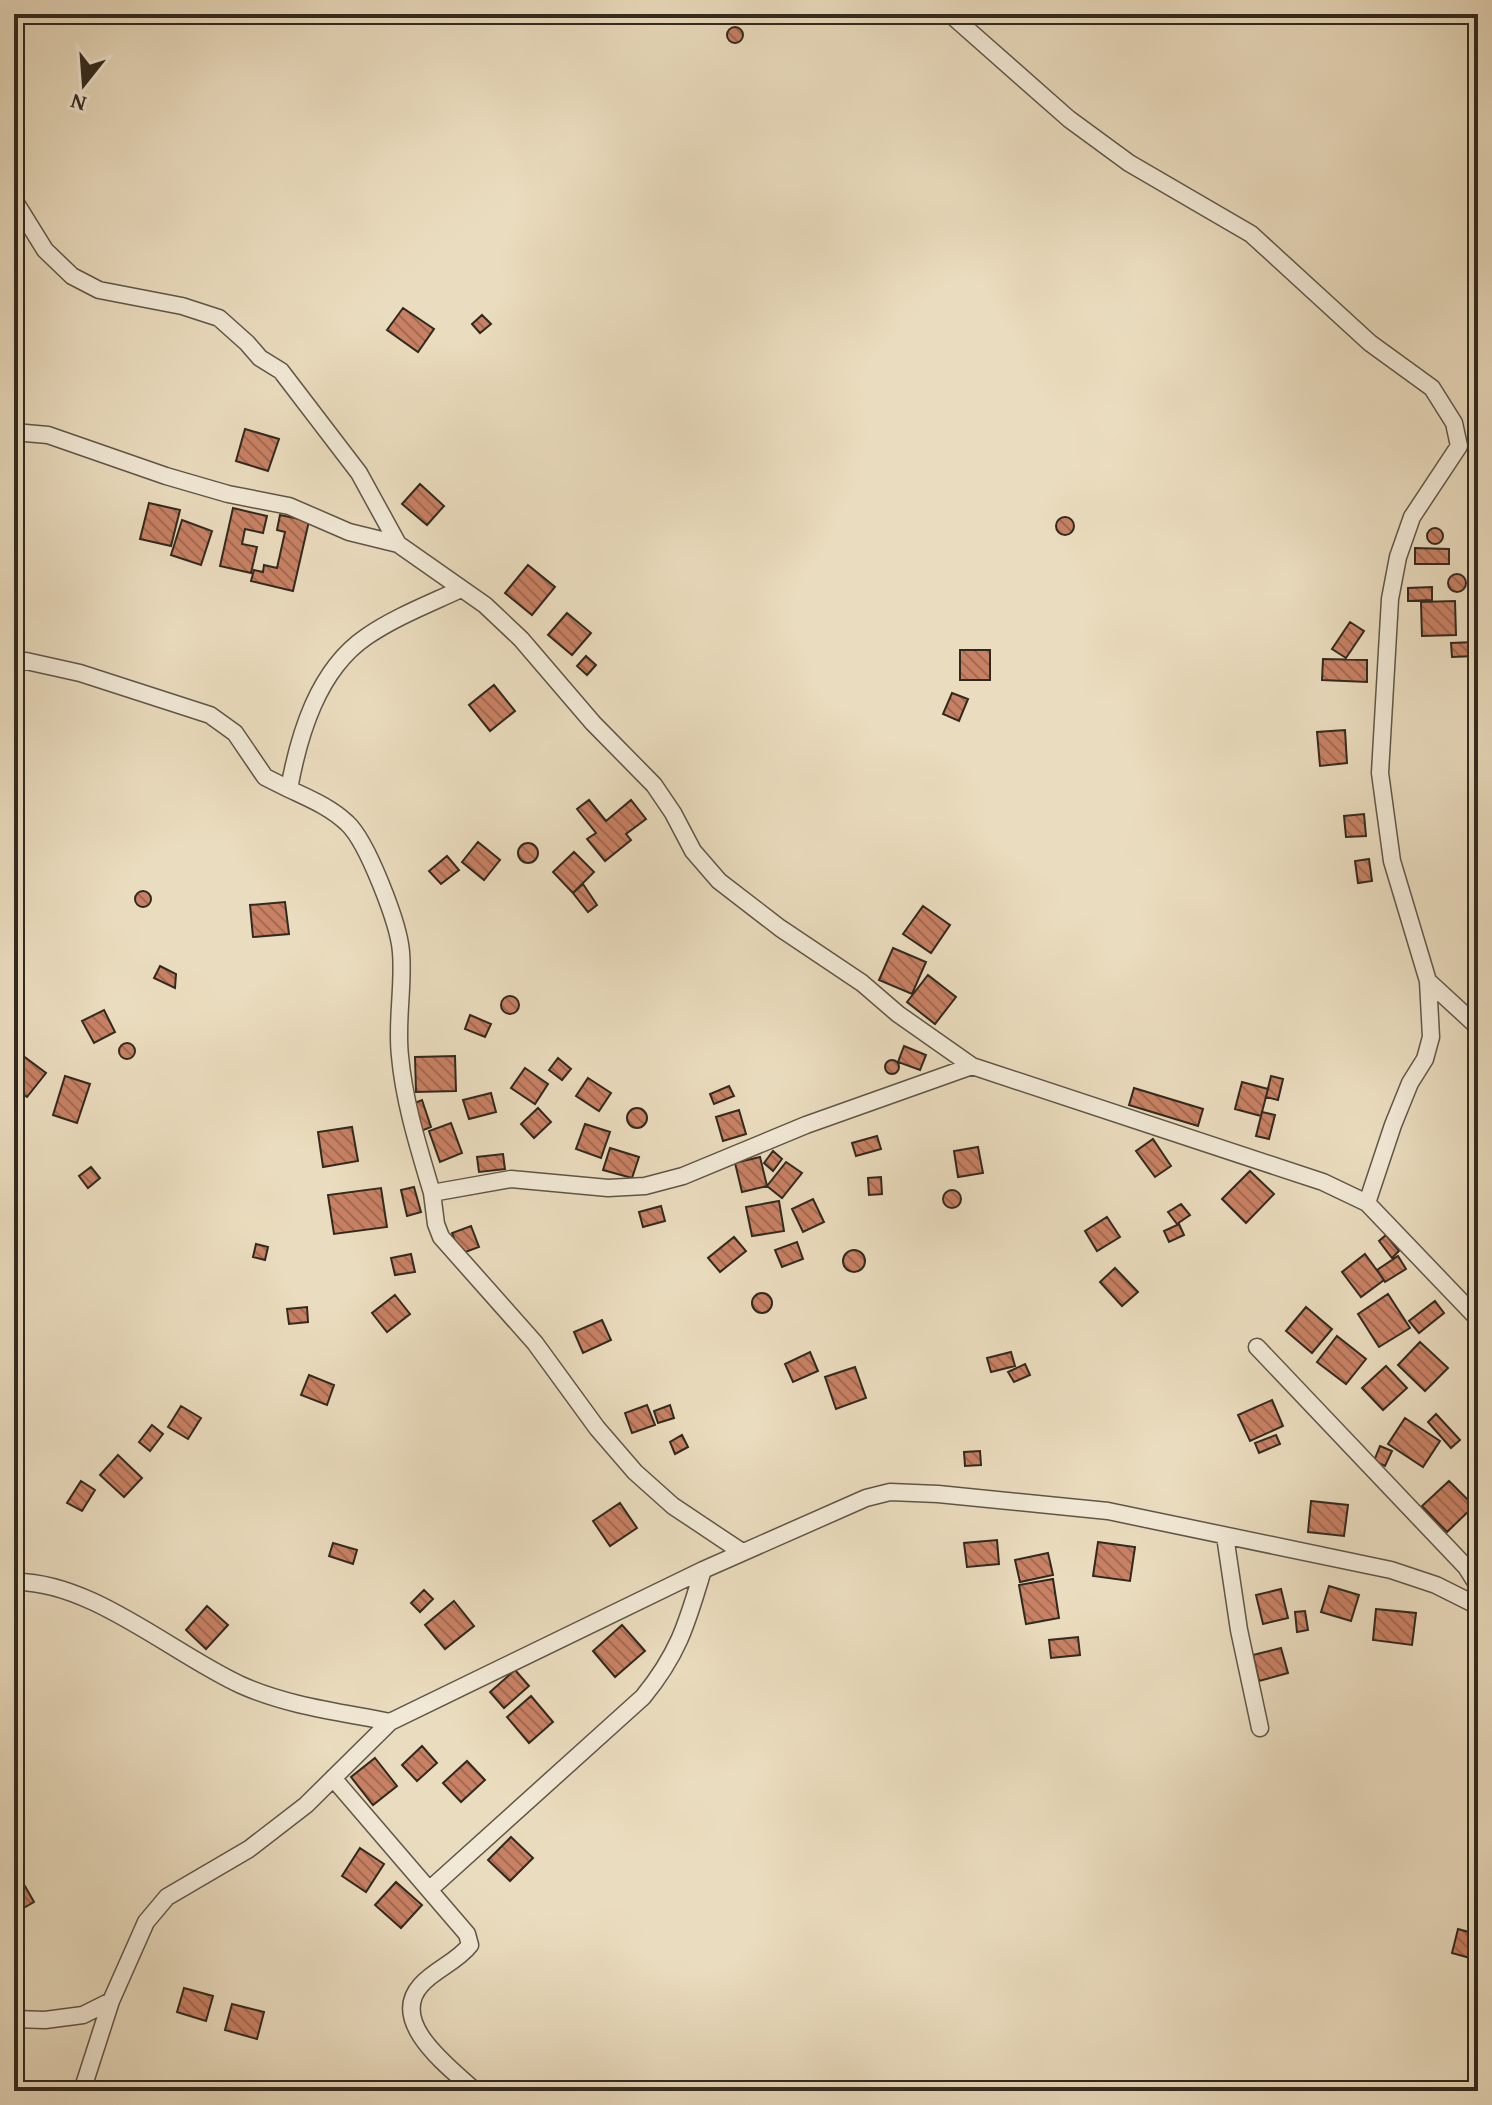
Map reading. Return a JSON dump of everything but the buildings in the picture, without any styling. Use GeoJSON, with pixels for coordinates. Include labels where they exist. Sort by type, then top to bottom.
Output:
{"type":"FeatureCollection","features":[{"type":"Feature","properties":{"kind":"street"},"geometry":{"type":"LineString","coordinates":[[950,14],[1081,128],[1129,163],[1251,234],[1370,343],[1432,388],[1454,423],[1459,446],[1412,517],[1398,557],[1390,599],[1382,711],[1380,773],[1392,861],[1428,981],[1431,1037],[1425,1059],[1410,1083],[1393,1125],[1367,1203]]}},
{"type":"Feature","properties":{"kind":"street"},"geometry":{"type":"LineString","coordinates":[[14,200],[45,250],[72,276],[99,290],[168,302],[219,318],[260,358],[281,371],[359,473],[398,544]]}},
{"type":"Feature","properties":{"kind":"street"},"geometry":{"type":"LineString","coordinates":[[14,432],[48,435],[166,476],[228,494],[289,506],[349,532],[398,544],[485,605],[521,639],[593,723],[654,785],[693,851],[719,881],[780,928],[862,983],[898,1014],[972,1066],[1323,1182],[1367,1203],[1478,1319]]}},
{"type":"Feature","properties":{"kind":"street"},"geometry":{"type":"LineString","coordinates":[[289,789],[307,718],[320,691],[343,658],[365,637],[461,589]]}},
{"type":"Feature","properties":{"kind":"street"},"geometry":{"type":"LineString","coordinates":[[14,665],[26,661],[80,673],[210,715],[235,733],[265,777],[327,807],[350,825],[363,846],[392,914],[401,951],[397,1023],[400,1059],[441,1237],[535,1343],[625,1461],[673,1506],[742,1552]]}},
{"type":"Feature","properties":{"kind":"street"},"geometry":{"type":"LineString","coordinates":[[1428,981],[1478,1027]]}},
{"type":"Feature","properties":{"kind":"street"},"geometry":{"type":"LineString","coordinates":[[432,1193],[511,1179],[608,1188],[645,1186],[683,1176],[806,1125],[972,1066]]}},
{"type":"Feature","properties":{"kind":"street"},"geometry":{"type":"LineString","coordinates":[[1257,1347],[1466,1567],[1478,1586]]}},
{"type":"Feature","properties":{"kind":"street"},"geometry":{"type":"LineString","coordinates":[[82,2091],[111,2001],[146,1922],[167,1897],[249,1849],[306,1805],[390,1722],[836,1509],[890,1492],[1108,1511],[1391,1570],[1436,1585],[1478,1606]]}},
{"type":"Feature","properties":{"kind":"street"},"geometry":{"type":"LineString","coordinates":[[1225,1536],[1239,1630],[1260,1728]]}},
{"type":"Feature","properties":{"kind":"street"},"geometry":{"type":"LineString","coordinates":[[429,1890],[643,1697],[664,1672],[678,1647],[703,1570]]}},
{"type":"Feature","properties":{"kind":"street"},"geometry":{"type":"LineString","coordinates":[[14,1582],[30,1581],[103,1605],[242,1685],[299,1704],[390,1722]]}},
{"type":"Feature","properties":{"kind":"street"},"geometry":{"type":"LineString","coordinates":[[333,1778],[467,1934],[470,1945],[462,1956],[420,1986],[412,2008],[422,2041],[475,2091]]}},
{"type":"Feature","properties":{"kind":"street"},"geometry":{"type":"LineString","coordinates":[[14,2019],[45,2020],[83,2015],[111,2001]]}}]}
